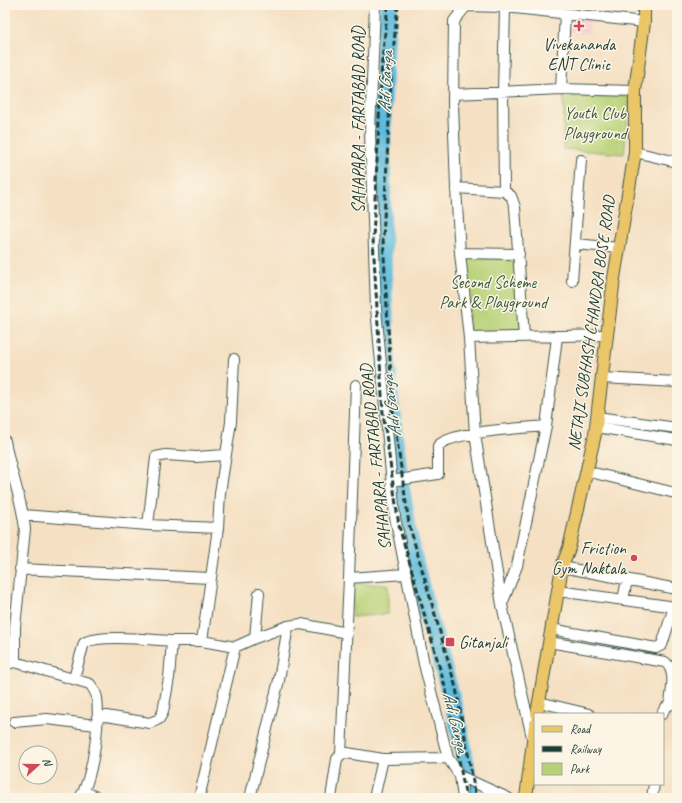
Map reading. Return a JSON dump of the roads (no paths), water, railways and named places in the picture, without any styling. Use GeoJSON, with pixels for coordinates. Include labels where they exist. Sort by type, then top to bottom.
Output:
{"type":"FeatureCollection","features":[{"type":"Feature","properties":{"kind":"main road","name":"NETAJI SUBHASH CHANDRA BOSE ROAD"},"geometry":{"type":"LineString","coordinates":[[538,708],[562,567],[568,548],[596,422],[619,248],[635,152],[635,91],[644,22],[644,5]]}},
{"type":"Feature","properties":{"kind":"main road"},"geometry":{"type":"LineString","coordinates":[[526,798],[534,732]]}},
{"type":"Feature","properties":{"kind":"street","name":"SAHAPARA - FARTABAD ROAD"},"geometry":{"type":"LineString","coordinates":[[375,6],[370,132],[376,308],[397,480],[405,574],[424,664],[448,758],[462,777],[463,798]]}},
{"type":"Feature","properties":{"kind":"street"},"geometry":{"type":"LineString","coordinates":[[533,740],[502,605],[475,434],[469,338],[460,253],[456,188],[453,104],[454,21],[467,6],[531,8],[565,14],[644,22]]}},
{"type":"Feature","properties":{"kind":"street"},"geometry":{"type":"LineString","coordinates":[[504,7],[504,191]]}},
{"type":"Feature","properties":{"kind":"street"},"geometry":{"type":"LineString","coordinates":[[561,89],[565,14]]}},
{"type":"Feature","properties":{"kind":"street"},"geometry":{"type":"LineString","coordinates":[[454,94],[561,89],[635,91]]}},
{"type":"Feature","properties":{"kind":"street"},"geometry":{"type":"LineString","coordinates":[[635,152],[677,162]]}},
{"type":"Feature","properties":{"kind":"street"},"geometry":{"type":"LineString","coordinates":[[572,281],[581,160]]}},
{"type":"Feature","properties":{"kind":"street"},"geometry":{"type":"LineString","coordinates":[[456,188],[504,191],[511,196],[515,207],[524,337]]}},
{"type":"Feature","properties":{"kind":"street"},"geometry":{"type":"LineString","coordinates":[[575,244],[619,248]]}},
{"type":"Feature","properties":{"kind":"street"},"geometry":{"type":"LineString","coordinates":[[460,253],[519,254]]}},
{"type":"Feature","properties":{"kind":"street"},"geometry":{"type":"LineString","coordinates":[[469,338],[607,335]]}},
{"type":"Feature","properties":{"kind":"street"},"geometry":{"type":"LineString","coordinates":[[502,605],[517,566],[546,426],[557,337]]}},
{"type":"Feature","properties":{"kind":"street"},"geometry":{"type":"LineString","coordinates":[[202,641],[218,528],[220,494],[225,455],[231,422],[234,359]]}},
{"type":"Feature","properties":{"kind":"street"},"geometry":{"type":"LineString","coordinates":[[602,378],[677,382]]}},
{"type":"Feature","properties":{"kind":"street"},"geometry":{"type":"LineString","coordinates":[[331,798],[337,758],[340,754],[347,633],[356,385]]}},
{"type":"Feature","properties":{"kind":"street"},"geometry":{"type":"LineString","coordinates":[[596,422],[677,428]]}},
{"type":"Feature","properties":{"kind":"street"},"geometry":{"type":"LineString","coordinates":[[596,422],[677,440]]}},
{"type":"Feature","properties":{"kind":"street"},"geometry":{"type":"LineString","coordinates":[[397,480],[438,474],[438,446],[442,442],[475,434],[546,426]]}},
{"type":"Feature","properties":{"kind":"street"},"geometry":{"type":"LineString","coordinates":[[5,441],[8,458],[24,516],[25,529],[10,663],[74,678],[90,684],[97,697],[97,721],[92,762],[82,795],[100,798]]}},
{"type":"Feature","properties":{"kind":"street"},"geometry":{"type":"LineString","coordinates":[[148,525],[156,457],[166,455],[196,457],[225,455]]}},
{"type":"Feature","properties":{"kind":"street"},"geometry":{"type":"LineString","coordinates":[[586,471],[675,493],[677,492]]}},
{"type":"Feature","properties":{"kind":"street"},"geometry":{"type":"LineString","coordinates":[[24,516],[148,525],[218,528]]}},
{"type":"Feature","properties":{"kind":"street"},"geometry":{"type":"LineString","coordinates":[[562,567],[677,589]]}},
{"type":"Feature","properties":{"kind":"street"},"geometry":{"type":"LineString","coordinates":[[20,569],[210,578]]}},
{"type":"Feature","properties":{"kind":"street"},"geometry":{"type":"LineString","coordinates":[[349,578],[405,574]]}},
{"type":"Feature","properties":{"kind":"street"},"geometry":{"type":"LineString","coordinates":[[623,600],[626,580]]}},
{"type":"Feature","properties":{"kind":"street"},"geometry":{"type":"LineString","coordinates":[[662,605],[665,587]]}},
{"type":"Feature","properties":{"kind":"street"},"geometry":{"type":"LineString","coordinates":[[551,628],[660,647],[662,645],[672,613],[672,609],[669,606],[558,591]]}},
{"type":"Feature","properties":{"kind":"street"},"geometry":{"type":"LineString","coordinates":[[255,638],[259,593]]}},
{"type":"Feature","properties":{"kind":"street"},"geometry":{"type":"LineString","coordinates":[[74,678],[84,643],[89,640],[118,639],[202,641],[236,647],[255,638],[288,626],[301,624],[347,633]]}},
{"type":"Feature","properties":{"kind":"street"},"geometry":{"type":"LineString","coordinates":[[250,798],[279,680],[288,626]]}},
{"type":"Feature","properties":{"kind":"street"},"geometry":{"type":"LineString","coordinates":[[14,722],[48,719],[97,721],[106,716],[150,723],[159,719],[163,712],[169,678],[172,641]]}},
{"type":"Feature","properties":{"kind":"street"},"geometry":{"type":"LineString","coordinates":[[549,642],[665,662],[670,665],[672,672],[674,704],[664,708],[662,713]]}},
{"type":"Feature","properties":{"kind":"street"},"geometry":{"type":"LineString","coordinates":[[199,798],[236,647]]}},
{"type":"Feature","properties":{"kind":"street"},"geometry":{"type":"LineString","coordinates":[[538,708],[580,713]]}},
{"type":"Feature","properties":{"kind":"street"},"geometry":{"type":"LineString","coordinates":[[340,754],[347,753],[383,759],[448,758]]}},
{"type":"Feature","properties":{"kind":"street"},"geometry":{"type":"LineString","coordinates":[[374,798],[383,759]]}},
{"type":"Feature","properties":{"kind":"street"},"geometry":{"type":"LineString","coordinates":[[462,777],[508,798]]}},
{"type":"Feature","properties":{"kind":"street"},"geometry":{"type":"LineString","coordinates":[[652,798],[654,785]]}},
{"type":"Feature","properties":{"kind":"waterway","name":"Adi Ganga"},"geometry":{"type":"LineString","coordinates":[[389,5],[382,126],[382,198],[383,279],[387,359],[394,439],[406,519],[413,554],[421,589],[459,728],[466,763],[470,798]]}},
{"type":"Feature","properties":{"kind":"railway"},"geometry":{"type":"LineString","coordinates":[[388,5],[382,61],[373,239],[383,413],[399,526],[446,690],[466,798]]}},
{"type":"Feature","properties":{"kind":"railway"},"geometry":{"type":"LineString","coordinates":[[398,5],[392,62],[383,239],[393,412],[409,524],[456,688],[476,798]]}},
{"type":"Feature","properties":{"kind":"place","name":"Vivekananda ENT Clinic"},"geometry":{"type":"Point","coordinates":[579,26]}},
{"type":"Feature","properties":{"kind":"place","name":"Friction Gym Naktala"},"geometry":{"type":"Point","coordinates":[634,558]}},
{"type":"Feature","properties":{"kind":"place","name":"Gitanjali"},"geometry":{"type":"Point","coordinates":[450,642]}},
{"type":"Feature","properties":{"kind":"park label","name":"Youth Club Playground"},"geometry":{"type":"Point","coordinates":[595,123]}},
{"type":"Feature","properties":{"kind":"park label","name":"Second Scheme Park & Playground"},"geometry":{"type":"Point","coordinates":[493,292]}}]}
